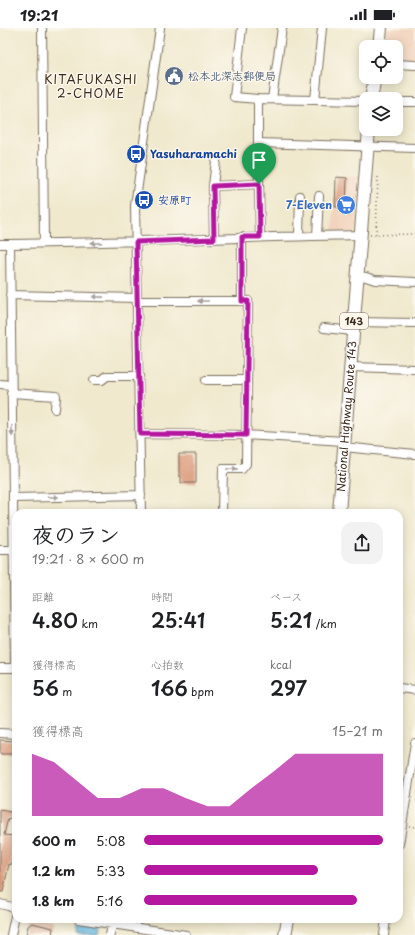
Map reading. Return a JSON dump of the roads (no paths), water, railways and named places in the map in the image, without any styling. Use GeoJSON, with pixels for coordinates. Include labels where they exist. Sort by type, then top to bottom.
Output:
{"type":"FeatureCollection","features":[{"type":"Feature","properties":{"kind":"highway"},"geometry":{"type":"LineString","coordinates":[[380,40],[381,28]]}},
{"type":"Feature","properties":{"kind":"highway","name":"National Highway Route 143"},"geometry":{"type":"LineString","coordinates":[[339,509],[368,136]]}},
{"type":"Feature","properties":{"kind":"highway"},"geometry":{"type":"LineString","coordinates":[[285,935],[287,923]]}},
{"type":"Feature","properties":{"kind":"street"},"geometry":{"type":"LineString","coordinates":[[42,28],[44,243]]}},
{"type":"Feature","properties":{"kind":"street"},"geometry":{"type":"LineString","coordinates":[[142,509],[136,199],[160,28]]}},
{"type":"Feature","properties":{"kind":"street"},"geometry":{"type":"LineString","coordinates":[[242,28],[234,96],[272,100],[359,102]]}},
{"type":"Feature","properties":{"kind":"street"},"geometry":{"type":"LineString","coordinates":[[272,100],[282,28]]}},
{"type":"Feature","properties":{"kind":"street"},"geometry":{"type":"LineString","coordinates":[[315,100],[322,28]]}},
{"type":"Feature","properties":{"kind":"street"},"geometry":{"type":"LineString","coordinates":[[403,64],[415,65]]}},
{"type":"Feature","properties":{"kind":"street"},"geometry":{"type":"LineString","coordinates":[[258,99],[260,237]]}},
{"type":"Feature","properties":{"kind":"street"},"geometry":{"type":"LineString","coordinates":[[403,102],[415,102]]}},
{"type":"Feature","properties":{"kind":"street"},"geometry":{"type":"LineString","coordinates":[[258,143],[415,148]]}},
{"type":"Feature","properties":{"kind":"street"},"geometry":{"type":"LineString","coordinates":[[214,239],[213,186],[216,161]]}},
{"type":"Feature","properties":{"kind":"street"},"geometry":{"type":"LineString","coordinates":[[213,186],[259,184]]}},
{"type":"Feature","properties":{"kind":"street"},"geometry":{"type":"LineString","coordinates":[[299,236],[300,196]]}},
{"type":"Feature","properties":{"kind":"street"},"geometry":{"type":"LineString","coordinates":[[317,236],[319,196]]}},
{"type":"Feature","properties":{"kind":"street"},"geometry":{"type":"LineString","coordinates":[[0,244],[136,242],[242,237],[361,235]]}},
{"type":"Feature","properties":{"kind":"street"},"geometry":{"type":"LineString","coordinates":[[242,237],[242,301]]}},
{"type":"Feature","properties":{"kind":"street"},"geometry":{"type":"LineString","coordinates":[[10,244],[14,509]]}},
{"type":"Feature","properties":{"kind":"street"},"geometry":{"type":"LineString","coordinates":[[357,276],[375,280],[415,282]]}},
{"type":"Feature","properties":{"kind":"street"},"geometry":{"type":"LineString","coordinates":[[10,294],[137,300],[248,301],[246,464],[242,469],[223,469],[222,509]]}},
{"type":"Feature","properties":{"kind":"street"},"geometry":{"type":"LineString","coordinates":[[324,328],[415,323]]}},
{"type":"Feature","properties":{"kind":"street"},"geometry":{"type":"LineString","coordinates":[[350,367],[415,369]]}},
{"type":"Feature","properties":{"kind":"street"},"geometry":{"type":"LineString","coordinates":[[94,380],[102,380],[107,376],[139,376]]}},
{"type":"Feature","properties":{"kind":"street"},"geometry":{"type":"LineString","coordinates":[[206,380],[247,380]]}},
{"type":"Feature","properties":{"kind":"street"},"geometry":{"type":"LineString","coordinates":[[0,384],[11,385]]}},
{"type":"Feature","properties":{"kind":"street"},"geometry":{"type":"LineString","coordinates":[[12,393],[56,396],[55,409]]}},
{"type":"Feature","properties":{"kind":"street"},"geometry":{"type":"LineString","coordinates":[[140,434],[246,435],[344,444],[415,454]]}},
{"type":"Feature","properties":{"kind":"street"},"geometry":{"type":"LineString","coordinates":[[14,498],[142,495]]}},
{"type":"Feature","properties":{"kind":"street"},"geometry":{"type":"LineString","coordinates":[[0,550],[12,550]]}},
{"type":"Feature","properties":{"kind":"street"},"geometry":{"type":"LineString","coordinates":[[0,668],[12,668]]}},
{"type":"Feature","properties":{"kind":"street"},"geometry":{"type":"LineString","coordinates":[[403,688],[415,690]]}},
{"type":"Feature","properties":{"kind":"street"},"geometry":{"type":"LineString","coordinates":[[0,733],[12,734]]}},
{"type":"Feature","properties":{"kind":"street"},"geometry":{"type":"LineString","coordinates":[[403,806],[415,743]]}},
{"type":"Feature","properties":{"kind":"street"},"geometry":{"type":"LineString","coordinates":[[0,904],[12,907]]}},
{"type":"Feature","properties":{"kind":"street"},"geometry":{"type":"LineString","coordinates":[[11,935],[14,923]]}},
{"type":"Feature","properties":{"kind":"street"},"geometry":{"type":"LineString","coordinates":[[110,935],[112,923]]}},
{"type":"Feature","properties":{"kind":"street"},"geometry":{"type":"LineString","coordinates":[[123,923],[186,935]]}},
{"type":"Feature","properties":{"kind":"street"},"geometry":{"type":"LineString","coordinates":[[384,935],[386,923]]}},
{"type":"Feature","properties":{"kind":"water"},"geometry":{"type":"Polygon","coordinates":[[[80,923],[101,923],[99,935],[77,935],[80,923]]]}},
{"type":"Feature","properties":{"kind":"place","name":"松本北深志郵便局"},"geometry":{"type":"Point","coordinates":[174,76]}},
{"type":"Feature","properties":{"kind":"place","name":"Yasuharamachi"},"geometry":{"type":"Point","coordinates":[136,154]}},
{"type":"Feature","properties":{"kind":"place","name":"安原町"},"geometry":{"type":"Point","coordinates":[144,200]}},
{"type":"Feature","properties":{"kind":"place","name":"7-Eleven"},"geometry":{"type":"Point","coordinates":[346,205]}},
{"type":"Feature","properties":{"kind":"district","name":"KITAFUKASHI 2-CHOME"},"geometry":{"type":"Point","coordinates":[91,87]}}]}
